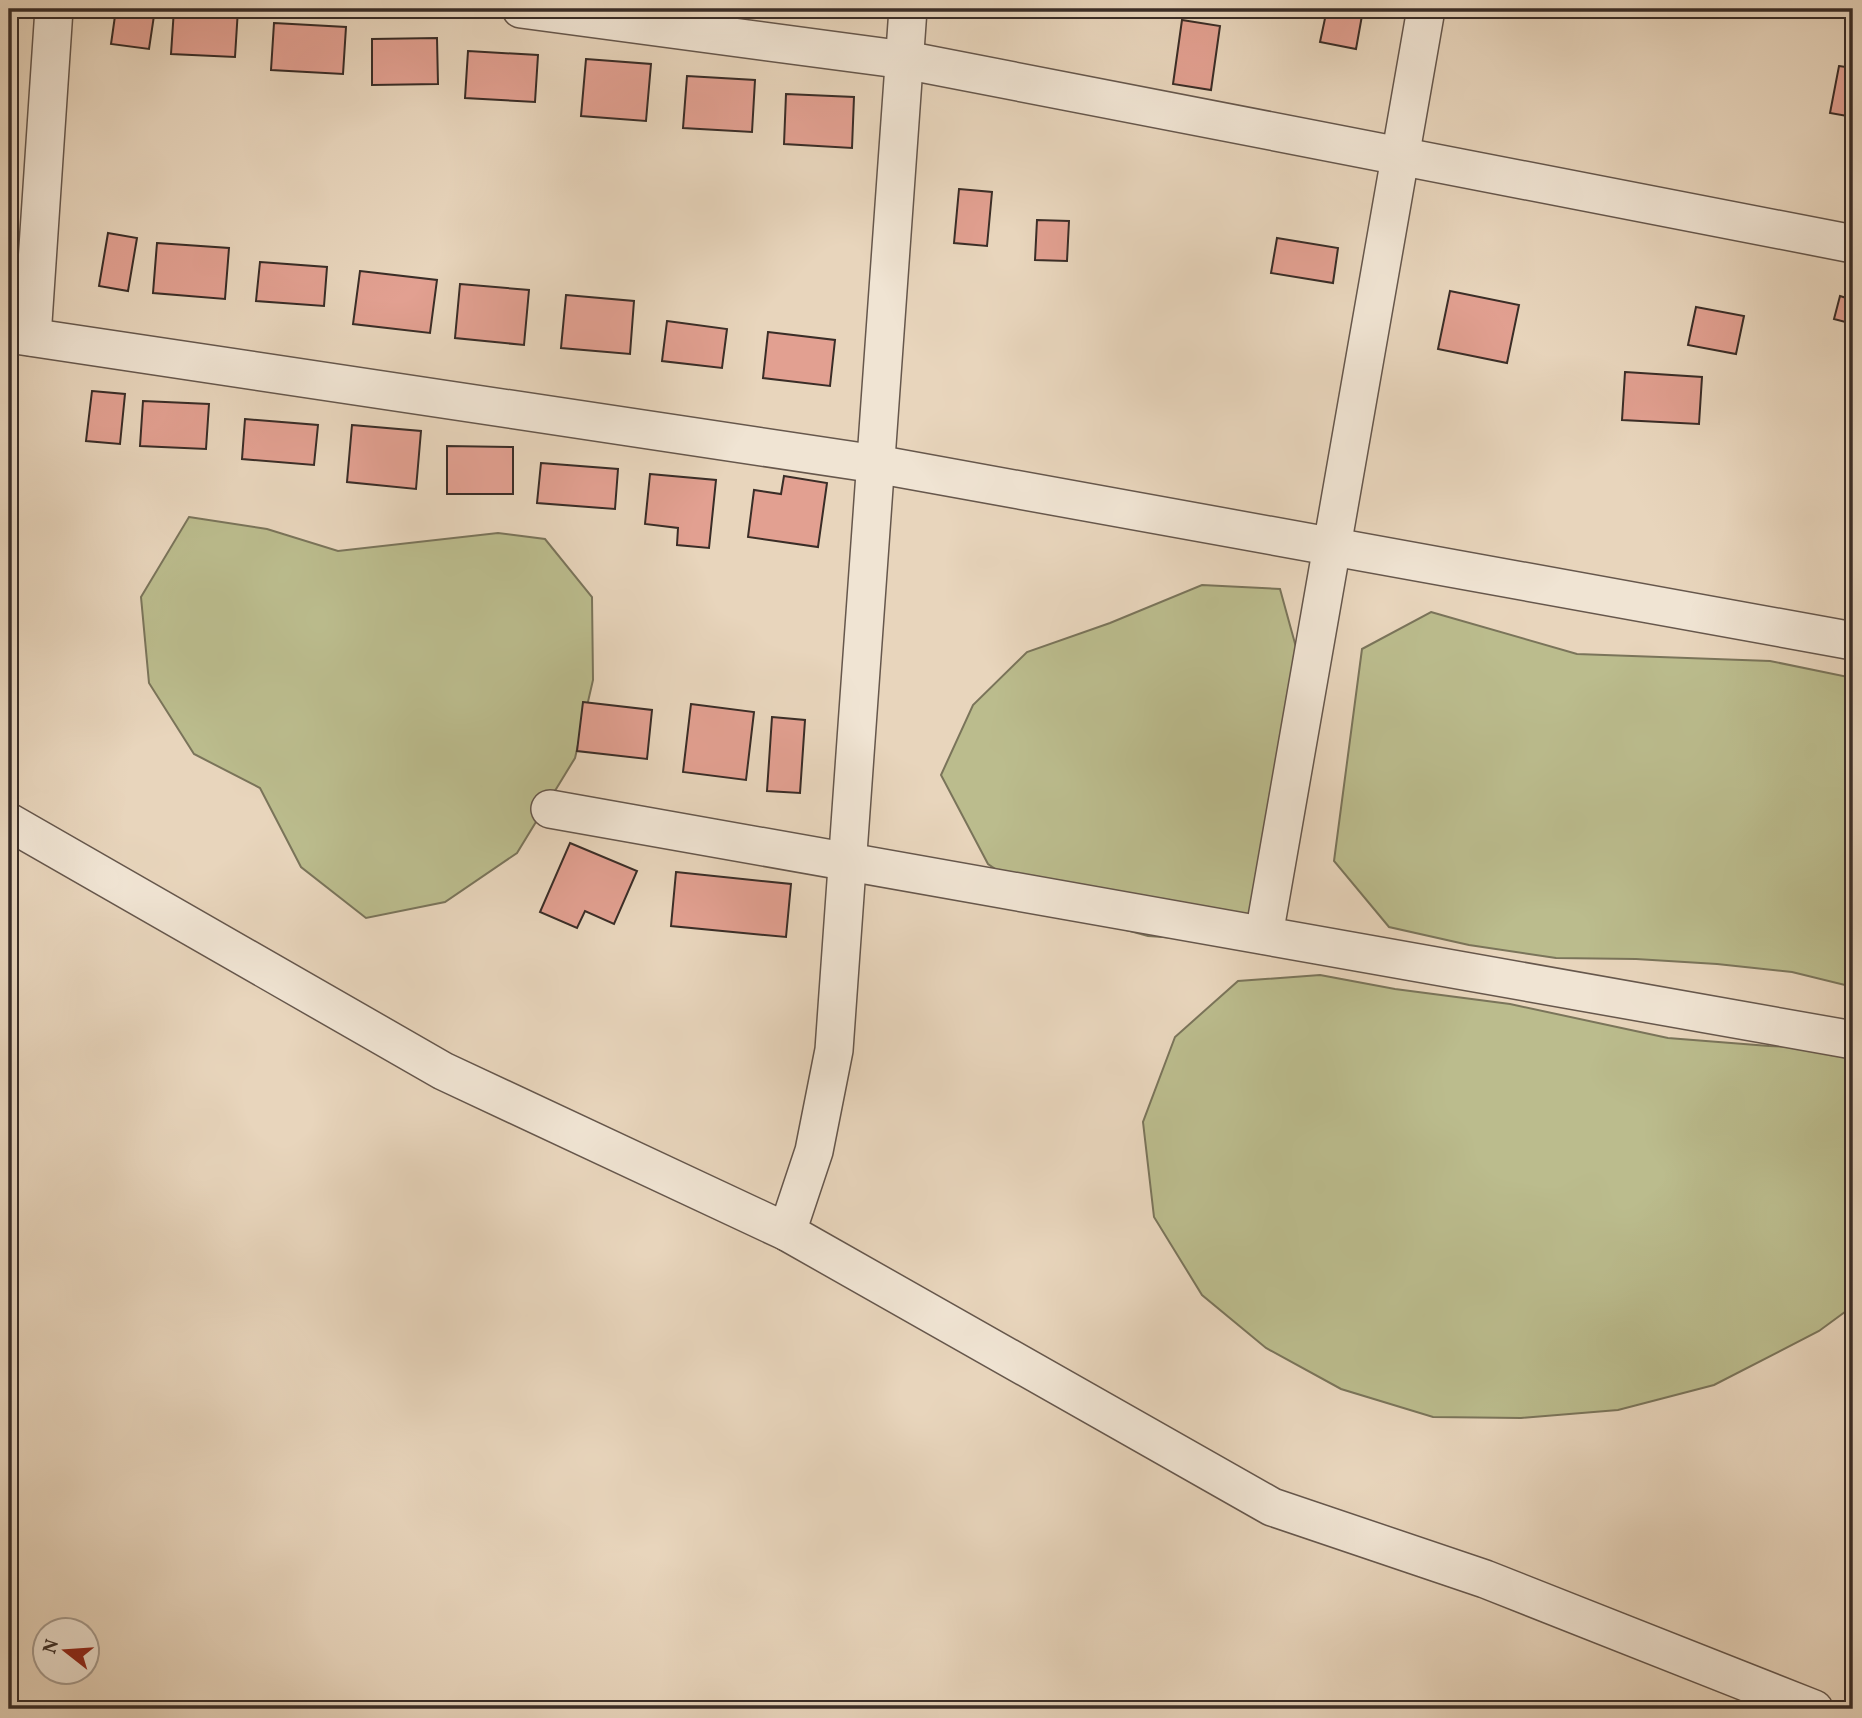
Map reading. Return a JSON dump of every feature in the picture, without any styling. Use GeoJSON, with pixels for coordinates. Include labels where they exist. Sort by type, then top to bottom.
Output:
{"type":"FeatureCollection","features":[{"type":"Feature","properties":{"kind":"street"},"geometry":{"type":"LineString","coordinates":[[54,9],[20,336],[876,464],[1853,641]]}},
{"type":"Feature","properties":{"kind":"street"},"geometry":{"type":"LineString","coordinates":[[521,9],[905,61],[1853,244]]}},
{"type":"Feature","properties":{"kind":"street"},"geometry":{"type":"LineString","coordinates":[[787,1232],[814,1151],[834,1050],[908,9]]}},
{"type":"Feature","properties":{"kind":"street"},"geometry":{"type":"LineString","coordinates":[[1264,935],[1426,9]]}},
{"type":"Feature","properties":{"kind":"street"},"geometry":{"type":"LineString","coordinates":[[550,808],[1853,1040]]}},
{"type":"Feature","properties":{"kind":"street"},"geometry":{"type":"LineString","coordinates":[[9,822],[443,1071],[787,1232],[1272,1507],[1485,1579],[1814,1709]]}},
{"type":"Feature","properties":{"kind":"green space"},"geometry":{"type":"Polygon","coordinates":[[[189,517],[267,529],[338,551],[498,533],[545,539],[592,597],[593,680],[575,758],[517,853],[445,902],[366,918],[301,867],[260,788],[194,754],[149,683],[141,597],[189,517]]]}},
{"type":"Feature","properties":{"kind":"green space"},"geometry":{"type":"Polygon","coordinates":[[[1202,585],[1280,589],[1299,658],[1282,894],[1221,941],[1148,936],[1057,911],[988,864],[941,775],[973,705],[1027,652],[1110,623],[1202,585]]]}},
{"type":"Feature","properties":{"kind":"green space"},"geometry":{"type":"Polygon","coordinates":[[[1431,612],[1577,654],[1770,661],[1853,678],[1853,987],[1792,972],[1717,964],[1556,958],[1469,945],[1389,927],[1334,861],[1362,649],[1431,612]]]}},
{"type":"Feature","properties":{"kind":"green space"},"geometry":{"type":"Polygon","coordinates":[[[1320,975],[1395,989],[1510,1004],[1668,1038],[1853,1049],[1853,1306],[1819,1331],[1714,1385],[1618,1410],[1521,1418],[1433,1417],[1341,1389],[1266,1348],[1202,1295],[1154,1217],[1143,1122],[1175,1037],[1238,981],[1320,975]]]}},
{"type":"Feature","properties":{"kind":"building"},"geometry":{"type":"Polygon","coordinates":[[[116,9],[155,9],[149,49],[111,44],[116,9]]]}},
{"type":"Feature","properties":{"kind":"building"},"geometry":{"type":"Polygon","coordinates":[[[174,9],[238,9],[235,57],[171,54],[174,9]]]}},
{"type":"Feature","properties":{"kind":"building"},"geometry":{"type":"Polygon","coordinates":[[[1327,9],[1363,10],[1356,49],[1320,42],[1327,9]]]}},
{"type":"Feature","properties":{"kind":"building"},"geometry":{"type":"Polygon","coordinates":[[[1182,20],[1220,26],[1211,90],[1173,84],[1182,20]]]}},
{"type":"Feature","properties":{"kind":"building"},"geometry":{"type":"Polygon","coordinates":[[[274,23],[346,27],[343,74],[271,70],[274,23]]]}},
{"type":"Feature","properties":{"kind":"building"},"geometry":{"type":"Polygon","coordinates":[[[437,38],[438,84],[372,85],[372,39],[437,38]]]}},
{"type":"Feature","properties":{"kind":"building"},"geometry":{"type":"Polygon","coordinates":[[[468,51],[538,55],[535,102],[465,98],[468,51]]]}},
{"type":"Feature","properties":{"kind":"building"},"geometry":{"type":"Polygon","coordinates":[[[586,59],[651,64],[646,121],[581,116],[586,59]]]}},
{"type":"Feature","properties":{"kind":"building"},"geometry":{"type":"Polygon","coordinates":[[[1839,66],[1853,68],[1853,117],[1830,113],[1839,66]]]}},
{"type":"Feature","properties":{"kind":"building"},"geometry":{"type":"Polygon","coordinates":[[[687,76],[755,80],[752,132],[683,128],[687,76]]]}},
{"type":"Feature","properties":{"kind":"building"},"geometry":{"type":"Polygon","coordinates":[[[786,94],[854,97],[852,148],[784,144],[786,94]]]}},
{"type":"Feature","properties":{"kind":"building"},"geometry":{"type":"Polygon","coordinates":[[[959,189],[992,192],[987,246],[954,243],[959,189]]]}},
{"type":"Feature","properties":{"kind":"building"},"geometry":{"type":"Polygon","coordinates":[[[1037,220],[1069,221],[1067,261],[1035,260],[1037,220]]]}},
{"type":"Feature","properties":{"kind":"building"},"geometry":{"type":"Polygon","coordinates":[[[108,233],[137,238],[128,291],[99,286],[108,233]]]}},
{"type":"Feature","properties":{"kind":"building"},"geometry":{"type":"Polygon","coordinates":[[[1277,238],[1338,248],[1333,283],[1271,273],[1277,238]]]}},
{"type":"Feature","properties":{"kind":"building"},"geometry":{"type":"Polygon","coordinates":[[[157,243],[229,248],[225,299],[153,293],[157,243]]]}},
{"type":"Feature","properties":{"kind":"building"},"geometry":{"type":"Polygon","coordinates":[[[260,262],[327,267],[324,306],[256,301],[260,262]]]}},
{"type":"Feature","properties":{"kind":"building"},"geometry":{"type":"Polygon","coordinates":[[[360,271],[437,280],[430,333],[353,324],[360,271]]]}},
{"type":"Feature","properties":{"kind":"building"},"geometry":{"type":"Polygon","coordinates":[[[460,284],[529,290],[524,345],[455,338],[460,284]]]}},
{"type":"Feature","properties":{"kind":"building"},"geometry":{"type":"Polygon","coordinates":[[[1450,291],[1519,305],[1507,363],[1438,349],[1450,291]]]}},
{"type":"Feature","properties":{"kind":"building"},"geometry":{"type":"Polygon","coordinates":[[[566,295],[634,301],[630,354],[561,348],[566,295]]]}},
{"type":"Feature","properties":{"kind":"building"},"geometry":{"type":"Polygon","coordinates":[[[1840,296],[1853,300],[1853,324],[1834,319],[1840,296]]]}},
{"type":"Feature","properties":{"kind":"building"},"geometry":{"type":"Polygon","coordinates":[[[1696,307],[1744,316],[1736,354],[1688,345],[1696,307]]]}},
{"type":"Feature","properties":{"kind":"building"},"geometry":{"type":"Polygon","coordinates":[[[667,321],[727,329],[722,368],[662,361],[667,321]]]}},
{"type":"Feature","properties":{"kind":"building"},"geometry":{"type":"Polygon","coordinates":[[[768,332],[835,340],[830,386],[763,378],[768,332]]]}},
{"type":"Feature","properties":{"kind":"building"},"geometry":{"type":"Polygon","coordinates":[[[1625,372],[1702,377],[1699,424],[1622,420],[1625,372]]]}},
{"type":"Feature","properties":{"kind":"building"},"geometry":{"type":"Polygon","coordinates":[[[92,391],[125,394],[120,444],[86,441],[92,391]]]}},
{"type":"Feature","properties":{"kind":"building"},"geometry":{"type":"Polygon","coordinates":[[[143,401],[209,404],[206,449],[140,446],[143,401]]]}},
{"type":"Feature","properties":{"kind":"building"},"geometry":{"type":"Polygon","coordinates":[[[245,419],[318,425],[314,465],[242,459],[245,419]]]}},
{"type":"Feature","properties":{"kind":"building"},"geometry":{"type":"Polygon","coordinates":[[[352,425],[421,431],[416,489],[347,482],[352,425]]]}},
{"type":"Feature","properties":{"kind":"building"},"geometry":{"type":"Polygon","coordinates":[[[447,446],[513,447],[513,494],[447,494],[447,446]]]}},
{"type":"Feature","properties":{"kind":"building"},"geometry":{"type":"Polygon","coordinates":[[[541,463],[618,469],[615,509],[537,503],[541,463]]]}},
{"type":"Feature","properties":{"kind":"building"},"geometry":{"type":"Polygon","coordinates":[[[650,474],[716,480],[709,548],[677,545],[678,528],[645,524],[650,474]]]}},
{"type":"Feature","properties":{"kind":"building"},"geometry":{"type":"Polygon","coordinates":[[[784,476],[827,483],[818,547],[748,537],[754,490],[781,494],[784,476]]]}},
{"type":"Feature","properties":{"kind":"building"},"geometry":{"type":"Polygon","coordinates":[[[583,702],[652,710],[647,759],[577,751],[583,702]]]}},
{"type":"Feature","properties":{"kind":"building"},"geometry":{"type":"Polygon","coordinates":[[[691,704],[754,712],[746,780],[683,772],[691,704]]]}},
{"type":"Feature","properties":{"kind":"building"},"geometry":{"type":"Polygon","coordinates":[[[772,717],[805,720],[800,793],[767,791],[772,717]]]}},
{"type":"Feature","properties":{"kind":"building"},"geometry":{"type":"Polygon","coordinates":[[[570,843],[637,871],[614,924],[585,911],[577,928],[540,912],[570,843]]]}},
{"type":"Feature","properties":{"kind":"building"},"geometry":{"type":"Polygon","coordinates":[[[676,872],[791,884],[786,937],[671,926],[676,872]]]}}]}
